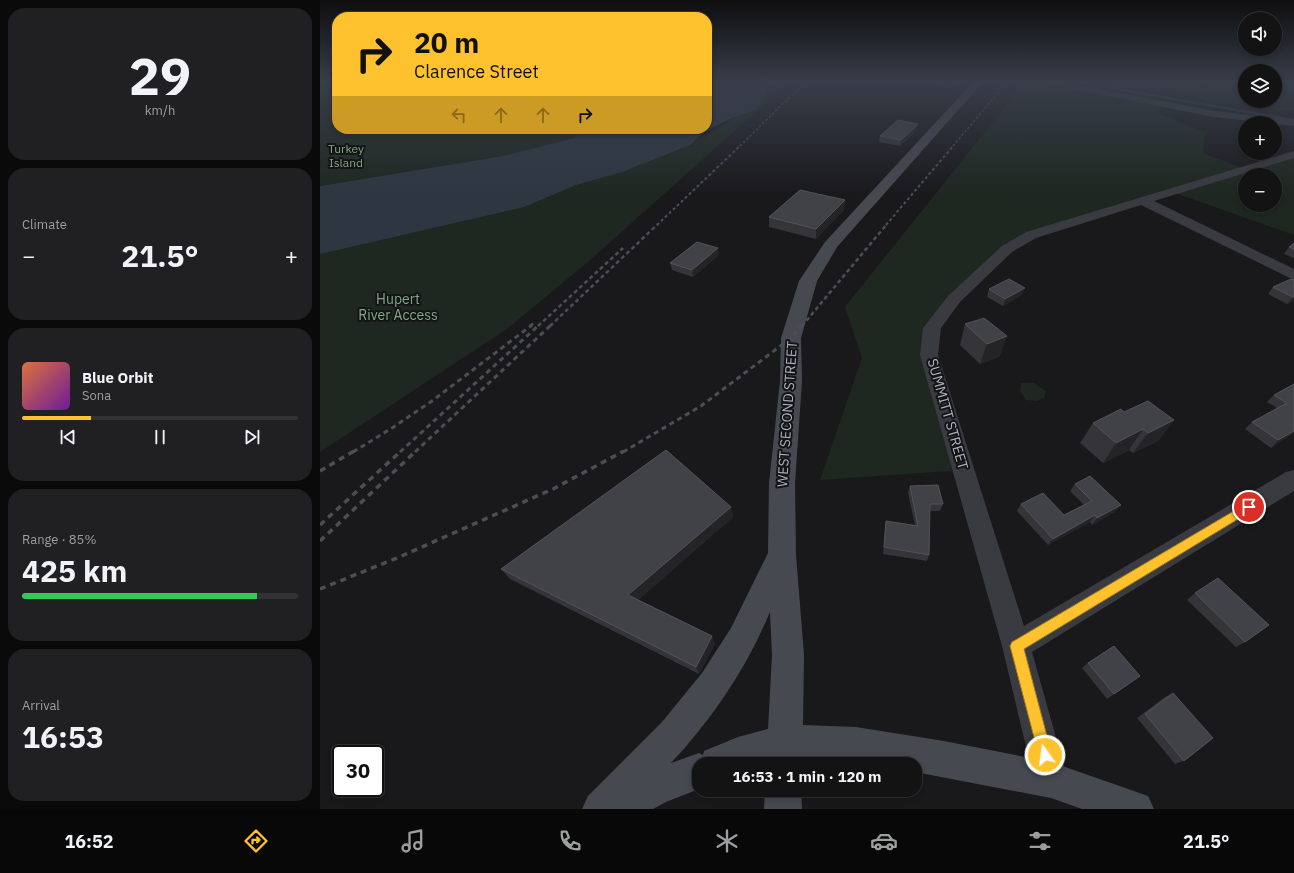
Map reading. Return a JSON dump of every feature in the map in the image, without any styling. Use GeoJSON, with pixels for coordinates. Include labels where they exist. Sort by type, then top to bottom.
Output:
{"type":"FeatureCollection","features":[{"type":"Feature","properties":{"kind":"main road","name":"WEST SECOND STREET"},"geometry":{"type":"LineString","coordinates":[[784,753],[788,655],[782,555],[782,483],[791,381],[791,338],[808,281],[831,245],[944,120]]}},
{"type":"Feature","properties":{"kind":"main road"},"geometry":{"type":"LineString","coordinates":[[601,809],[649,762],[686,722],[715,684],[744,637],[782,555]]}},
{"type":"Feature","properties":{"kind":"main road"},"geometry":{"type":"LineString","coordinates":[[733,757],[738,755],[784,753],[856,745],[944,759],[1051,780],[1135,809]]}},
{"type":"Feature","properties":{"kind":"main road"},"geometry":{"type":"LineString","coordinates":[[616,809],[654,788],[692,774]]}},
{"type":"Feature","properties":{"kind":"main road"},"geometry":{"type":"LineString","coordinates":[[783,797],[783,809]]}},
{"type":"Feature","properties":{"kind":"street"},"geometry":{"type":"LineString","coordinates":[[1265,120],[1294,123]]}},
{"type":"Feature","properties":{"kind":"street","name":"SUMMITT STREET"},"geometry":{"type":"LineString","coordinates":[[1051,780],[1016,646],[929,355],[932,328],[954,299],[1007,249],[1031,235],[1294,154]]}},
{"type":"Feature","properties":{"kind":"street"},"geometry":{"type":"LineString","coordinates":[[1143,200],[1294,275]]}},
{"type":"Feature","properties":{"kind":"street"},"geometry":{"type":"LineString","coordinates":[[1016,646],[1294,479]]}},
{"type":"Feature","properties":{"kind":"green space","name":"Turkey Island"},"geometry":{"type":"Polygon","coordinates":[[[320,120],[332,120],[332,134],[578,134],[574,138],[503,156],[320,186],[320,120]]]}},
{"type":"Feature","properties":{"kind":"green space","name":"Hupert River Access"},"geometry":{"type":"Polygon","coordinates":[[[731,120],[747,120],[588,262],[507,329],[320,452],[320,247],[663,154],[707,134],[712,134],[712,132],[722,127],[731,120]]]}},
{"type":"Feature","properties":{"kind":"green space"},"geometry":{"type":"Polygon","coordinates":[[[995,120],[1175,120],[1205,132],[1203,153],[1242,168],[1238,168],[1238,212],[1282,212],[1282,168],[1248,168],[1274,160],[1282,160],[1282,158],[1294,154],[1294,235],[1172,192],[1031,235],[954,299],[929,355],[964,470],[820,480],[862,358],[845,307],[995,120]]]}},
{"type":"Feature","properties":{"kind":"green space"},"geometry":{"type":"Polygon","coordinates":[[[1021,383],[1034,383],[1046,391],[1044,398],[1037,401],[1026,400],[1020,391],[1021,383]]]}},
{"type":"Feature","properties":{"kind":"shaded area"},"geometry":{"type":"Polygon","coordinates":[[[712,120],[728,120],[712,128],[712,120]]]}},
{"type":"Feature","properties":{"kind":"shaded area"},"geometry":{"type":"Polygon","coordinates":[[[578,134],[702,134],[690,145],[622,172],[576,185],[524,207],[320,254],[320,186],[503,156],[574,138],[578,134]]]}},
{"type":"Feature","properties":{"kind":"building"},"geometry":{"type":"Polygon","coordinates":[[[898,120],[918,124],[901,140],[880,136],[898,120]]]}},
{"type":"Feature","properties":{"kind":"building"},"geometry":{"type":"Polygon","coordinates":[[[800,190],[845,200],[816,229],[769,217],[800,190]]]}},
{"type":"Feature","properties":{"kind":"building"},"geometry":{"type":"Polygon","coordinates":[[[697,242],[718,248],[692,270],[670,263],[697,242]]]}},
{"type":"Feature","properties":{"kind":"building"},"geometry":{"type":"Polygon","coordinates":[[[1294,243],[1294,249],[1289,247],[1294,243]]]}},
{"type":"Feature","properties":{"kind":"building"},"geometry":{"type":"Polygon","coordinates":[[[1009,279],[1025,288],[1005,299],[989,289],[1009,279]]]}},
{"type":"Feature","properties":{"kind":"building"},"geometry":{"type":"Polygon","coordinates":[[[1291,279],[1294,280],[1294,297],[1273,287],[1291,279]]]}},
{"type":"Feature","properties":{"kind":"building"},"geometry":{"type":"Polygon","coordinates":[[[984,318],[1007,336],[987,344],[965,324],[984,318]]]}},
{"type":"Feature","properties":{"kind":"building"},"geometry":{"type":"Polygon","coordinates":[[[1294,384],[1294,431],[1278,440],[1252,422],[1287,403],[1274,395],[1294,384]]]}},
{"type":"Feature","properties":{"kind":"building"},"geometry":{"type":"Polygon","coordinates":[[[1148,401],[1174,420],[1148,433],[1143,429],[1116,443],[1093,423],[1121,409],[1124,412],[1148,401]]]}},
{"type":"Feature","properties":{"kind":"building"},"geometry":{"type":"Polygon","coordinates":[[[666,450],[731,507],[628,595],[712,636],[696,667],[501,569],[666,450]]]}},
{"type":"Feature","properties":{"kind":"building"},"geometry":{"type":"Polygon","coordinates":[[[1090,476],[1121,505],[1097,518],[1095,515],[1053,539],[1021,504],[1043,493],[1064,515],[1092,501],[1075,484],[1090,476]]]}},
{"type":"Feature","properties":{"kind":"building"},"geometry":{"type":"Polygon","coordinates":[[[938,485],[943,504],[930,504],[929,555],[884,547],[886,521],[918,526],[910,486],[938,485]]]}},
{"type":"Feature","properties":{"kind":"building"},"geometry":{"type":"Polygon","coordinates":[[[1218,578],[1269,625],[1245,642],[1195,593],[1218,578]]]}},
{"type":"Feature","properties":{"kind":"building"},"geometry":{"type":"Polygon","coordinates":[[[1114,646],[1140,676],[1114,694],[1088,663],[1114,646]]]}},
{"type":"Feature","properties":{"kind":"building"},"geometry":{"type":"Polygon","coordinates":[[[1173,693],[1213,738],[1184,761],[1145,714],[1173,693]]]}},
{"type":"Feature","properties":{"kind":"railway"},"geometry":{"type":"LineString","coordinates":[[740,146],[767,120]]}},
{"type":"Feature","properties":{"kind":"railway"},"geometry":{"type":"LineString","coordinates":[[953,146],[975,120]]}},
{"type":"Feature","properties":{"kind":"railway"},"geometry":{"type":"LineString","coordinates":[[657,225],[741,145]]}},
{"type":"Feature","properties":{"kind":"railway"},"geometry":{"type":"LineString","coordinates":[[886,225],[954,145]]}},
{"type":"Feature","properties":{"kind":"railway"},"geometry":{"type":"LineString","coordinates":[[550,326],[658,224]]}},
{"type":"Feature","properties":{"kind":"railway"},"geometry":{"type":"LineString","coordinates":[[802,326],[887,224]]}},
{"type":"Feature","properties":{"kind":"railway"},"geometry":{"type":"LineString","coordinates":[[538,326],[623,248]]}},
{"type":"Feature","properties":{"kind":"railway"},"geometry":{"type":"LineString","coordinates":[[530,326],[535,322]]}},
{"type":"Feature","properties":{"kind":"railway"},"geometry":{"type":"LineString","coordinates":[[353,452],[432,401],[532,325]]}},
{"type":"Feature","properties":{"kind":"railway"},"geometry":{"type":"LineString","coordinates":[[400,452],[539,325]]}},
{"type":"Feature","properties":{"kind":"railway"},"geometry":{"type":"LineString","coordinates":[[415,452],[551,325]]}},
{"type":"Feature","properties":{"kind":"railway"},"geometry":{"type":"LineString","coordinates":[[623,452],[701,406],[791,338],[802,325]]}},
{"type":"Feature","properties":{"kind":"railway"},"geometry":{"type":"LineString","coordinates":[[320,471],[354,451]]}},
{"type":"Feature","properties":{"kind":"railway"},"geometry":{"type":"LineString","coordinates":[[320,525],[401,451]]}},
{"type":"Feature","properties":{"kind":"railway"},"geometry":{"type":"LineString","coordinates":[[320,541],[416,451]]}},
{"type":"Feature","properties":{"kind":"railway"},"geometry":{"type":"LineString","coordinates":[[320,589],[397,558],[553,489],[624,451]]}},
{"type":"Feature","properties":{"kind":"route"},"geometry":{"type":"LineString","coordinates":[[1045,755],[1016,646],[1249,507]]}}]}
